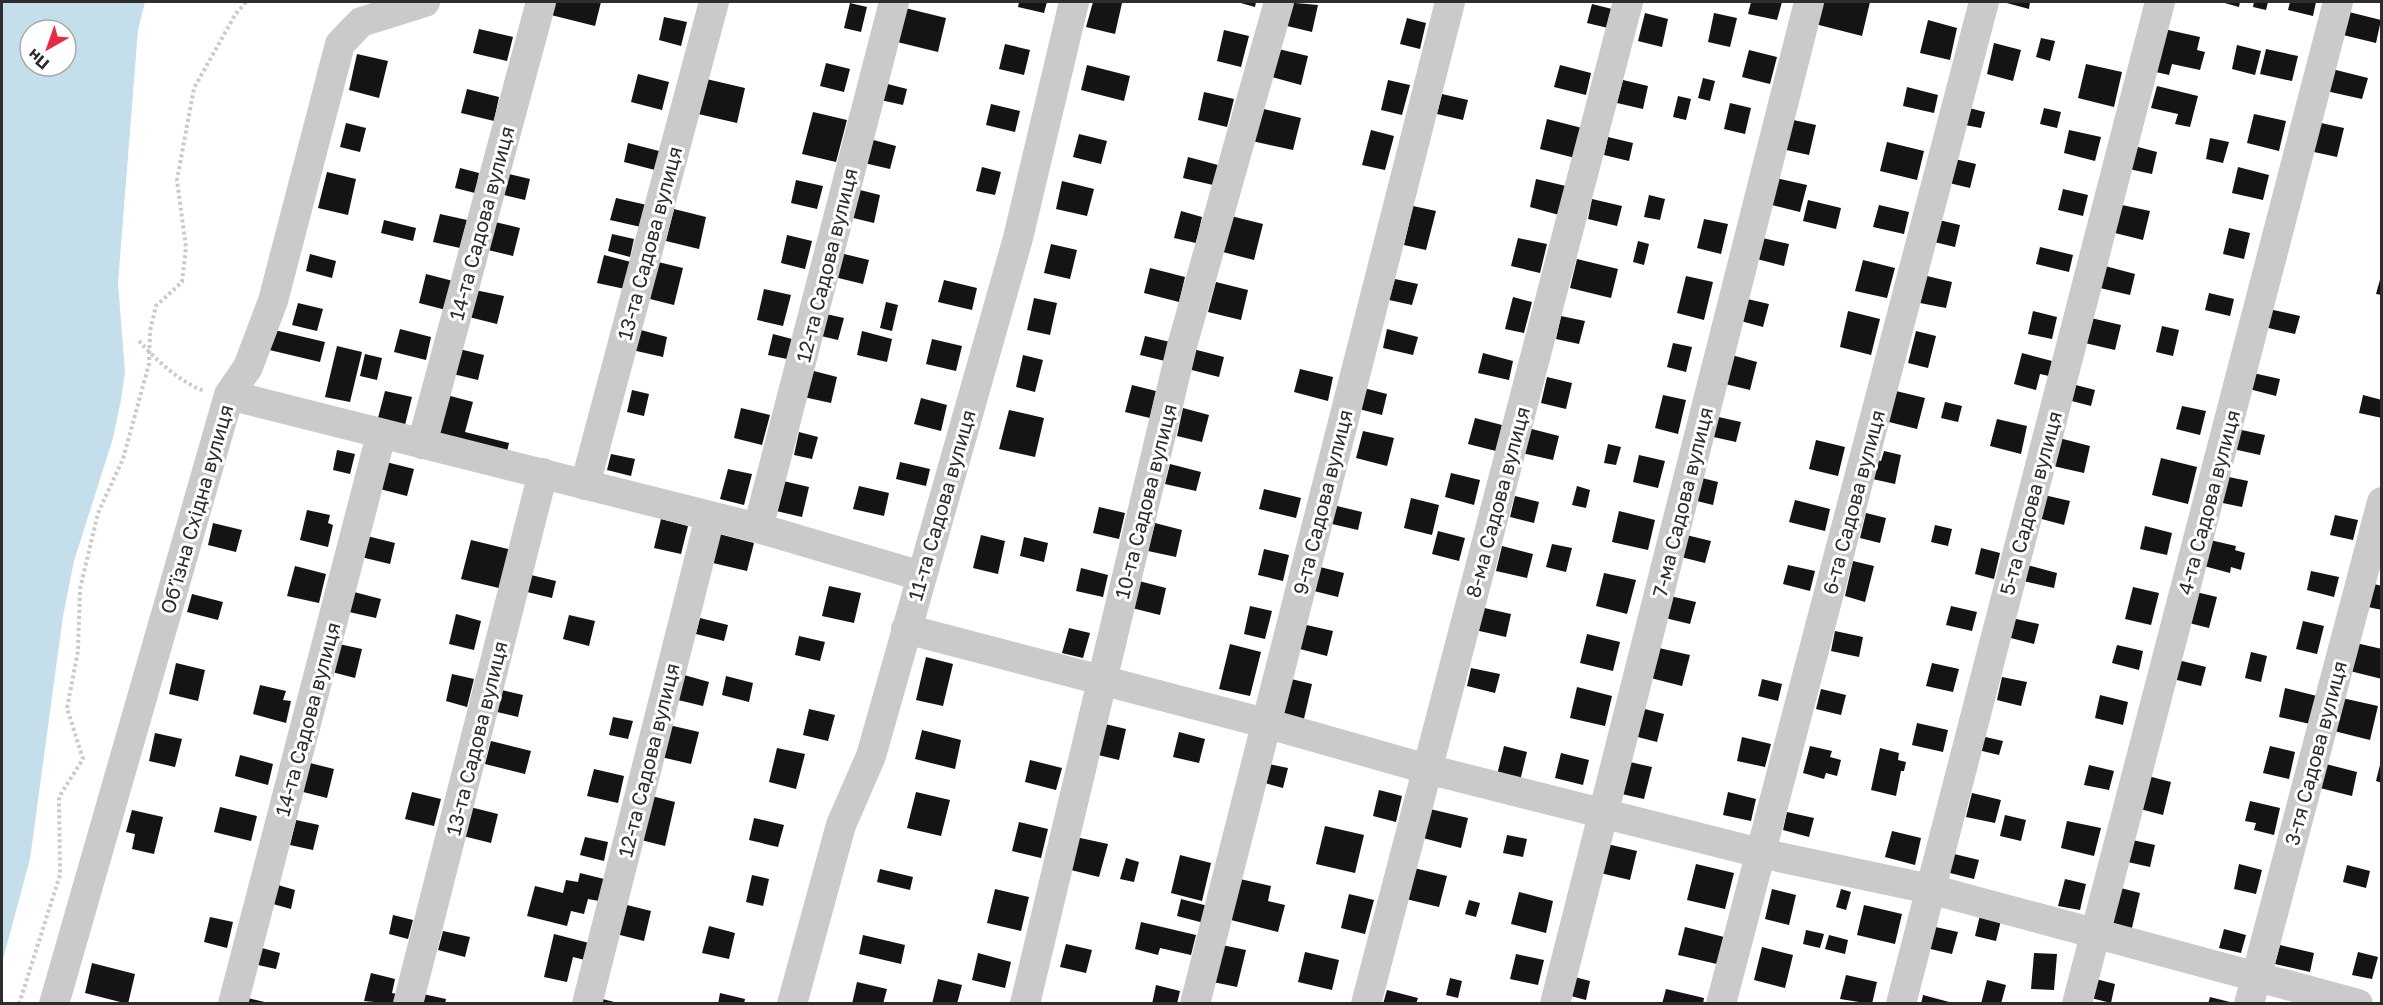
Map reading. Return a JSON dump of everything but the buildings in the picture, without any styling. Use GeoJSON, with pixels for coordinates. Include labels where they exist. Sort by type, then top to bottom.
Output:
{"type":"FeatureCollection","features":[{"type":"Feature","properties":{"kind":"street","name":"Обʼїзна Східна вулиця"},"geometry":{"type":"LineString","coordinates":[[54,1004],[228,397],[248,367],[273,301],[340,44],[361,22],[425,2]]}},
{"type":"Feature","properties":{"kind":"street","name":"14-та Садова вулиця"},"geometry":{"type":"LineString","coordinates":[[422,444],[541,2]]}},
{"type":"Feature","properties":{"kind":"street","name":"13-та Садова вулиця"},"geometry":{"type":"LineString","coordinates":[[585,485],[714,2]]}},
{"type":"Feature","properties":{"kind":"street","name":"12-та Садова вулиця"},"geometry":{"type":"LineString","coordinates":[[758,528],[894,2]]}},
{"type":"Feature","properties":{"kind":"street","name":"11-та Садова вулиця"},"geometry":{"type":"LineString","coordinates":[[792,1004],[841,825],[871,756],[1018,238],[1074,2]]}},
{"type":"Feature","properties":{"kind":"street","name":"10-та Садова вулиця"},"geometry":{"type":"LineString","coordinates":[[1025,1004],[1182,346],[1279,2]]}},
{"type":"Feature","properties":{"kind":"street","name":"9-та Садова вулиця"},"geometry":{"type":"LineString","coordinates":[[1195,1004],[1450,2]]}},
{"type":"Feature","properties":{"kind":"street","name":"8-ма Садова вулиця"},"geometry":{"type":"LineString","coordinates":[[1366,1004],[1628,2]]}},
{"type":"Feature","properties":{"kind":"street","name":"7-ма Садова вулиця"},"geometry":{"type":"LineString","coordinates":[[1555,1004],[1809,2]]}},
{"type":"Feature","properties":{"kind":"street","name":"6-та Садова вулиця"},"geometry":{"type":"LineString","coordinates":[[1721,1004],[1984,2]]}},
{"type":"Feature","properties":{"kind":"street","name":"5-та Садова вулиця"},"geometry":{"type":"LineString","coordinates":[[1901,1004],[2160,2]]}},
{"type":"Feature","properties":{"kind":"street","name":"4-та Садова вулиця"},"geometry":{"type":"LineString","coordinates":[[2077,1004],[2338,2]]}},
{"type":"Feature","properties":{"kind":"street"},"geometry":{"type":"LineString","coordinates":[[228,397],[543,473],[758,528],[921,576]]}},
{"type":"Feature","properties":{"kind":"street","name":"14-та Садова вулиця"},"geometry":{"type":"LineString","coordinates":[[233,1004],[381,435]]}},
{"type":"Feature","properties":{"kind":"street","name":"13-та Садова вулиця"},"geometry":{"type":"LineString","coordinates":[[408,1004],[543,473]]}},
{"type":"Feature","properties":{"kind":"street","name":"3-тя Садова вулиця"},"geometry":{"type":"LineString","coordinates":[[2253,991],[2382,502]]}},
{"type":"Feature","properties":{"kind":"street","name":"12-та Садова вулиця"},"geometry":{"type":"LineString","coordinates":[[587,1004],[710,517]]}},
{"type":"Feature","properties":{"kind":"street"},"geometry":{"type":"LineString","coordinates":[[906,629],[1603,814],[1760,854],[1930,889],[2095,933],[2253,991],[2358,1004]]}},
{"type":"Feature","properties":{"kind":"path"},"geometry":{"type":"LineString","coordinates":[[19,1004],[60,875],[59,797],[82,759],[67,708],[78,651],[80,589],[98,513],[123,459],[149,364],[156,306],[182,282],[186,248],[177,180],[194,88],[235,15],[246,2]]}},
{"type":"Feature","properties":{"kind":"path"},"geometry":{"type":"LineString","coordinates":[[139,341],[150,353],[194,388],[228,397]]}},
{"type":"Feature","properties":{"kind":"water"},"geometry":{"type":"Polygon","coordinates":[[[2,2],[145,2],[138,30],[118,283],[125,372],[113,438],[74,561],[63,616],[30,859],[2,963],[2,2]]]}}]}
